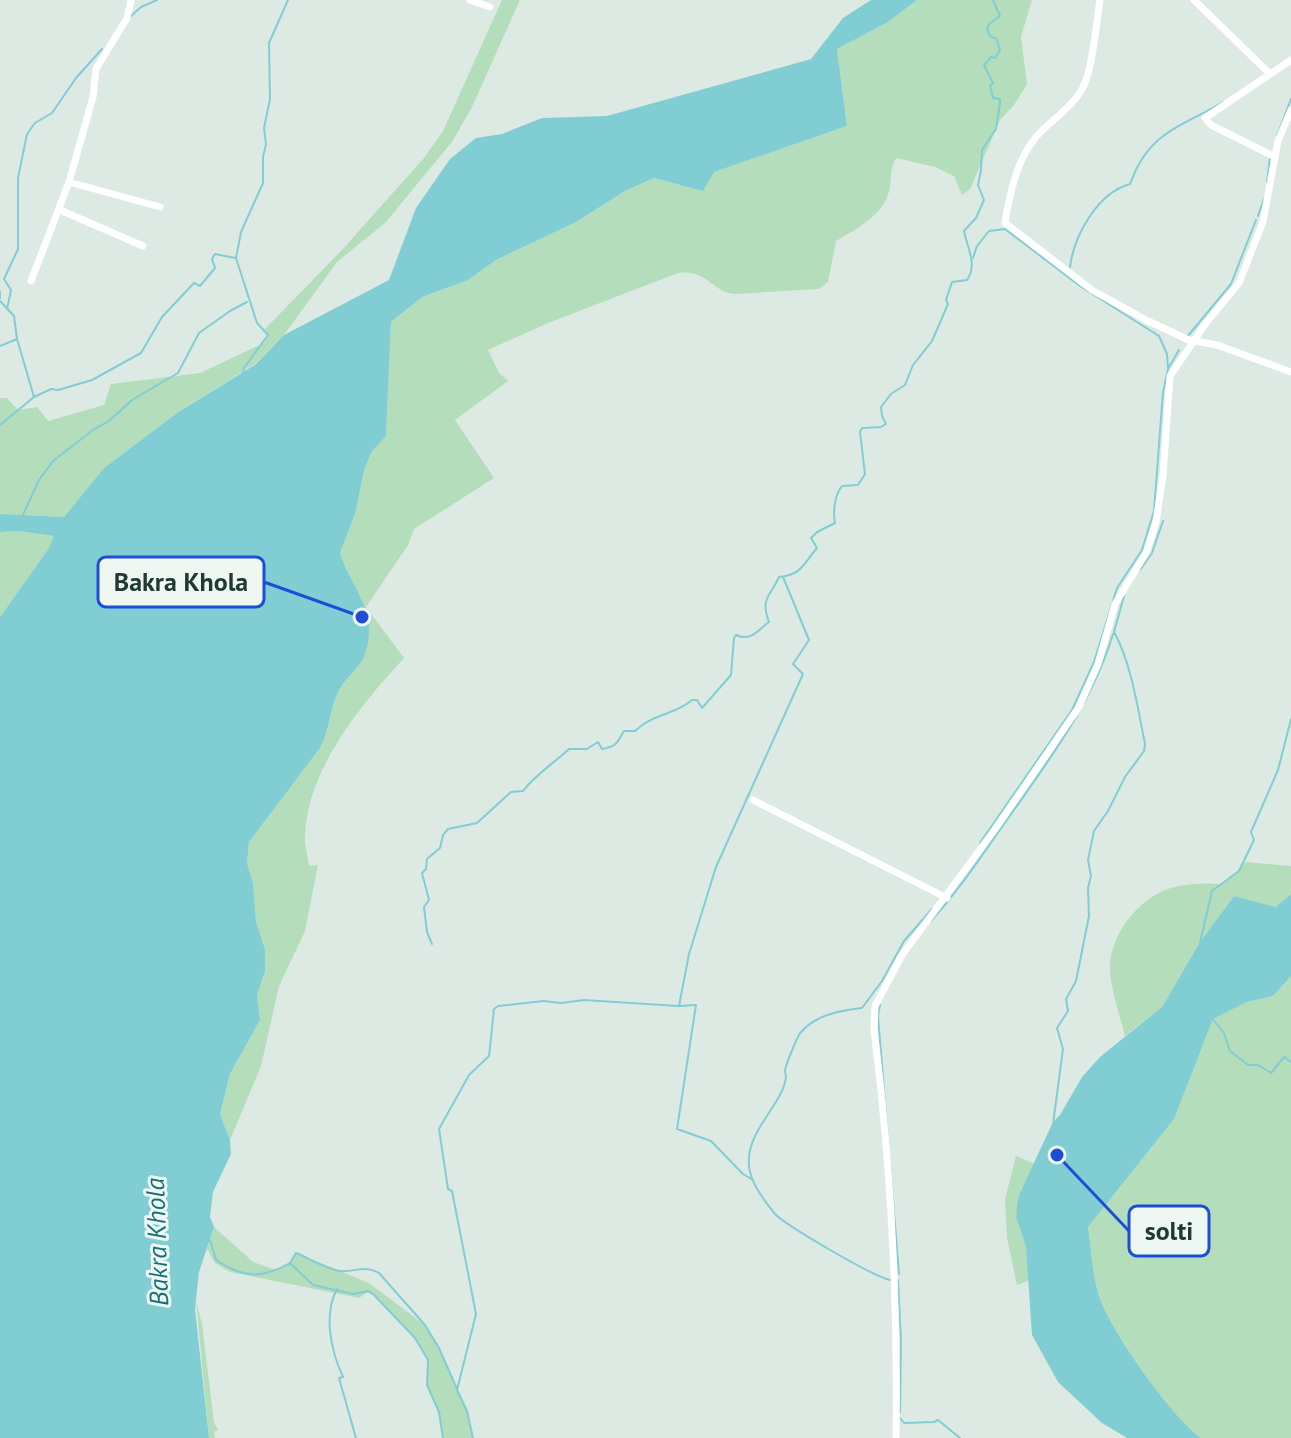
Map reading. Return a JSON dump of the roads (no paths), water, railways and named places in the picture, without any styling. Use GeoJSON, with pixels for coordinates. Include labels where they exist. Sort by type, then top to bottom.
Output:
{"type":"FeatureCollection","features":[{"type":"Feature","properties":{"kind":"street"},"geometry":{"type":"LineString","coordinates":[[31,281],[69,182],[93,97],[96,69],[127,18],[131,0]]}},
{"type":"Feature","properties":{"kind":"street"},"geometry":{"type":"LineString","coordinates":[[470,0],[490,7]]}},
{"type":"Feature","properties":{"kind":"street"},"geometry":{"type":"LineString","coordinates":[[1100,0],[1086,81],[1076,97],[1038,134],[1026,151],[1005,223],[1092,290],[1146,320],[1193,341],[1217,345],[1291,372]]}},
{"type":"Feature","properties":{"kind":"street"},"geometry":{"type":"LineString","coordinates":[[1194,0],[1270,74]]}},
{"type":"Feature","properties":{"kind":"street"},"geometry":{"type":"LineString","coordinates":[[1275,157],[1205,120],[1206,116],[1291,60]]}},
{"type":"Feature","properties":{"kind":"street"},"geometry":{"type":"LineString","coordinates":[[896,1438],[894,1246],[875,1006],[902,955],[947,898],[1072,717],[1093,675],[1115,604],[1151,540],[1163,476],[1170,376],[1239,283],[1263,222],[1278,141],[1291,110]]}},
{"type":"Feature","properties":{"kind":"street"},"geometry":{"type":"LineString","coordinates":[[69,182],[160,207]]}},
{"type":"Feature","properties":{"kind":"street"},"geometry":{"type":"LineString","coordinates":[[60,210],[143,246]]}},
{"type":"Feature","properties":{"kind":"street"},"geometry":{"type":"LineString","coordinates":[[753,800],[947,898]]}},
{"type":"Feature","properties":{"kind":"water"},"geometry":{"type":"Polygon","coordinates":[[[871,0],[917,0],[888,22],[837,49],[847,126],[714,172],[703,191],[654,178],[625,191],[576,222],[496,260],[468,280],[422,297],[391,322],[386,436],[372,451],[364,470],[356,511],[340,553],[367,613],[369,639],[365,654],[337,695],[320,748],[249,842],[247,863],[253,883],[256,921],[265,950],[265,971],[257,995],[260,1020],[230,1074],[220,1115],[230,1140],[231,1154],[213,1192],[210,1217],[214,1227],[199,1272],[195,1309],[209,1438],[0,1438],[0,617],[49,548],[54,536],[0,532],[0,514],[64,517],[104,468],[177,413],[256,364],[284,335],[389,280],[416,208],[450,159],[476,138],[502,134],[542,118],[607,116],[811,59],[843,18],[871,0]]]}},
{"type":"Feature","properties":{"kind":"water"},"geometry":{"type":"Polygon","coordinates":[[[1291,894],[1291,976],[1273,996],[1247,1002],[1213,1019],[1174,1119],[1088,1227],[1097,1289],[1112,1324],[1157,1391],[1201,1438],[1127,1438],[1102,1423],[1058,1382],[1032,1335],[1026,1247],[1016,1217],[1019,1195],[1053,1122],[1082,1077],[1100,1057],[1162,1007],[1200,942],[1234,896],[1276,907],[1291,894]]]}},
{"type":"Feature","properties":{"kind":"waterway"},"geometry":{"type":"LineString","coordinates":[[130,17],[141,7],[157,0]]}},
{"type":"Feature","properties":{"kind":"waterway"},"geometry":{"type":"LineString","coordinates":[[242,376],[244,368],[268,335],[257,323],[236,258],[241,232],[263,183],[264,128],[270,99],[269,43],[288,0]]}},
{"type":"Feature","properties":{"kind":"waterway"},"geometry":{"type":"LineString","coordinates":[[432,944],[427,932],[424,907],[429,900],[422,873],[426,869],[427,859],[440,848],[448,829],[477,823],[511,792],[523,791],[569,749],[587,749],[598,742],[602,749],[611,746],[624,731],[635,731],[692,700],[697,700],[702,708],[731,675],[736,635],[750,636],[769,622],[766,602],[779,577],[793,574],[805,564],[817,548],[811,538],[835,523],[835,504],[842,486],[858,485],[865,474],[862,428],[886,424],[881,407],[891,394],[905,385],[913,365],[932,341],[948,304],[946,300],[952,282],[967,280],[972,268],[964,231],[976,218],[984,200],[978,185],[982,150],[996,129],[1000,103],[1000,99],[993,98],[990,86],[993,83],[984,65],[991,57],[995,58],[1000,50],[996,38],[991,37],[987,30],[989,24],[1000,16],[993,0]]}},
{"type":"Feature","properties":{"kind":"waterway"},"geometry":{"type":"LineString","coordinates":[[7,309],[11,290],[4,279],[18,249],[18,178],[27,134],[35,123],[52,113],[76,78],[102,49]]}},
{"type":"Feature","properties":{"kind":"waterway"},"geometry":{"type":"LineString","coordinates":[[1277,136],[1291,99]]}},
{"type":"Feature","properties":{"kind":"waterway"},"geometry":{"type":"LineString","coordinates":[[1070,267],[1076,242],[1089,217],[1107,196],[1130,184],[1146,152],[1180,125],[1223,102]]}},
{"type":"Feature","properties":{"kind":"waterway"},"geometry":{"type":"LineString","coordinates":[[1267,182],[1270,157]]}},
{"type":"Feature","properties":{"kind":"waterway"},"geometry":{"type":"LineString","coordinates":[[1258,216],[1264,199]]}},
{"type":"Feature","properties":{"kind":"waterway"},"geometry":{"type":"LineString","coordinates":[[1187,337],[1231,284],[1256,220]]}},
{"type":"Feature","properties":{"kind":"waterway"},"geometry":{"type":"LineString","coordinates":[[973,258],[977,246],[989,231],[1005,229],[1080,286],[1159,336],[1167,354],[1168,368]]}},
{"type":"Feature","properties":{"kind":"waterway"},"geometry":{"type":"LineString","coordinates":[[34,397],[51,389],[58,390],[92,380],[141,353],[162,317],[194,283],[200,286],[215,268],[212,259],[215,254],[235,258]]}},
{"type":"Feature","properties":{"kind":"waterway"},"geometry":{"type":"LineString","coordinates":[[0,292],[0,298]]}},
{"type":"Feature","properties":{"kind":"waterway"},"geometry":{"type":"LineString","coordinates":[[0,301],[14,316],[17,339],[34,397],[0,425]]}},
{"type":"Feature","properties":{"kind":"waterway"},"geometry":{"type":"LineString","coordinates":[[22,517],[39,480],[53,461],[109,421],[132,400],[178,373],[199,333],[247,302]]}},
{"type":"Feature","properties":{"kind":"waterway"},"geometry":{"type":"LineString","coordinates":[[0,346],[17,339]]}},
{"type":"Feature","properties":{"kind":"waterway"},"geometry":{"type":"LineString","coordinates":[[980,843],[1072,710],[1094,662],[1117,588],[1142,550],[1154,511],[1163,392],[1168,369],[1179,350]]}},
{"type":"Feature","properties":{"kind":"waterway"},"geometry":{"type":"LineString","coordinates":[[1140,570],[1152,553],[1163,521]]}},
{"type":"Feature","properties":{"kind":"waterway"},"geometry":{"type":"LineString","coordinates":[[753,1180],[743,1174],[711,1141],[677,1129],[696,1005],[679,1006],[689,954],[716,867],[803,674],[793,664],[809,640],[783,577]]}},
{"type":"Feature","properties":{"kind":"waterway"},"geometry":{"type":"LineString","coordinates":[[1053,1124],[1063,1049],[1057,1028],[1068,1011],[1066,999],[1076,981],[1089,916],[1091,876],[1088,860],[1094,831],[1144,751],[1145,744],[1129,671],[1114,632],[1124,596]]}},
{"type":"Feature","properties":{"kind":"waterway"},"geometry":{"type":"LineString","coordinates":[[931,921],[972,870],[1068,730],[1094,684],[1113,634]]}},
{"type":"Feature","properties":{"kind":"waterway"},"geometry":{"type":"LineString","coordinates":[[1200,943],[1212,891],[1239,871],[1254,840],[1251,832],[1278,770],[1291,719]]}},
{"type":"Feature","properties":{"kind":"waterway"},"geometry":{"type":"LineString","coordinates":[[891,1280],[832,1251],[775,1214],[754,1183],[749,1158],[751,1145],[783,1088],[787,1063],[801,1032],[822,1017],[862,1008],[882,981],[904,941],[932,909]]}},
{"type":"Feature","properties":{"kind":"waterway"},"geometry":{"type":"LineString","coordinates":[[473,1438],[467,1411],[457,1390],[476,1314],[452,1191],[448,1189],[439,1129],[469,1075],[489,1056],[494,1009],[544,1001],[561,1003],[584,1000],[678,1006]]}},
{"type":"Feature","properties":{"kind":"waterway"},"geometry":{"type":"LineString","coordinates":[[880,1005],[878,1016],[899,1274]]}},
{"type":"Feature","properties":{"kind":"waterway"},"geometry":{"type":"LineString","coordinates":[[1212,1018],[1224,1033],[1230,1051],[1248,1065],[1258,1065],[1271,1073],[1284,1057],[1291,1062]]}},
{"type":"Feature","properties":{"kind":"waterway"},"geometry":{"type":"LineString","coordinates":[[210,1240],[216,1260],[235,1270],[261,1274],[290,1263],[313,1285],[353,1294],[368,1291],[374,1295],[415,1338],[428,1360],[427,1385],[439,1412],[443,1438]]}},
{"type":"Feature","properties":{"kind":"waterway"},"geometry":{"type":"LineString","coordinates":[[290,1263],[296,1253],[334,1270],[368,1269],[379,1273],[425,1325],[457,1389]]}},
{"type":"Feature","properties":{"kind":"waterway"},"geometry":{"type":"LineString","coordinates":[[898,1280],[900,1412]]}},
{"type":"Feature","properties":{"kind":"waterway"},"geometry":{"type":"LineString","coordinates":[[337,1289],[330,1310],[330,1333],[356,1438]]}},
{"type":"Feature","properties":{"kind":"waterway"},"geometry":{"type":"LineString","coordinates":[[900,1418],[904,1423],[938,1420],[960,1438]]}},
{"type":"Feature","properties":{"kind":"place","name":"Bakra Khola"},"geometry":{"type":"Point","coordinates":[362,617]}},
{"type":"Feature","properties":{"kind":"place","name":"solti"},"geometry":{"type":"Point","coordinates":[1057,1155]}}]}
